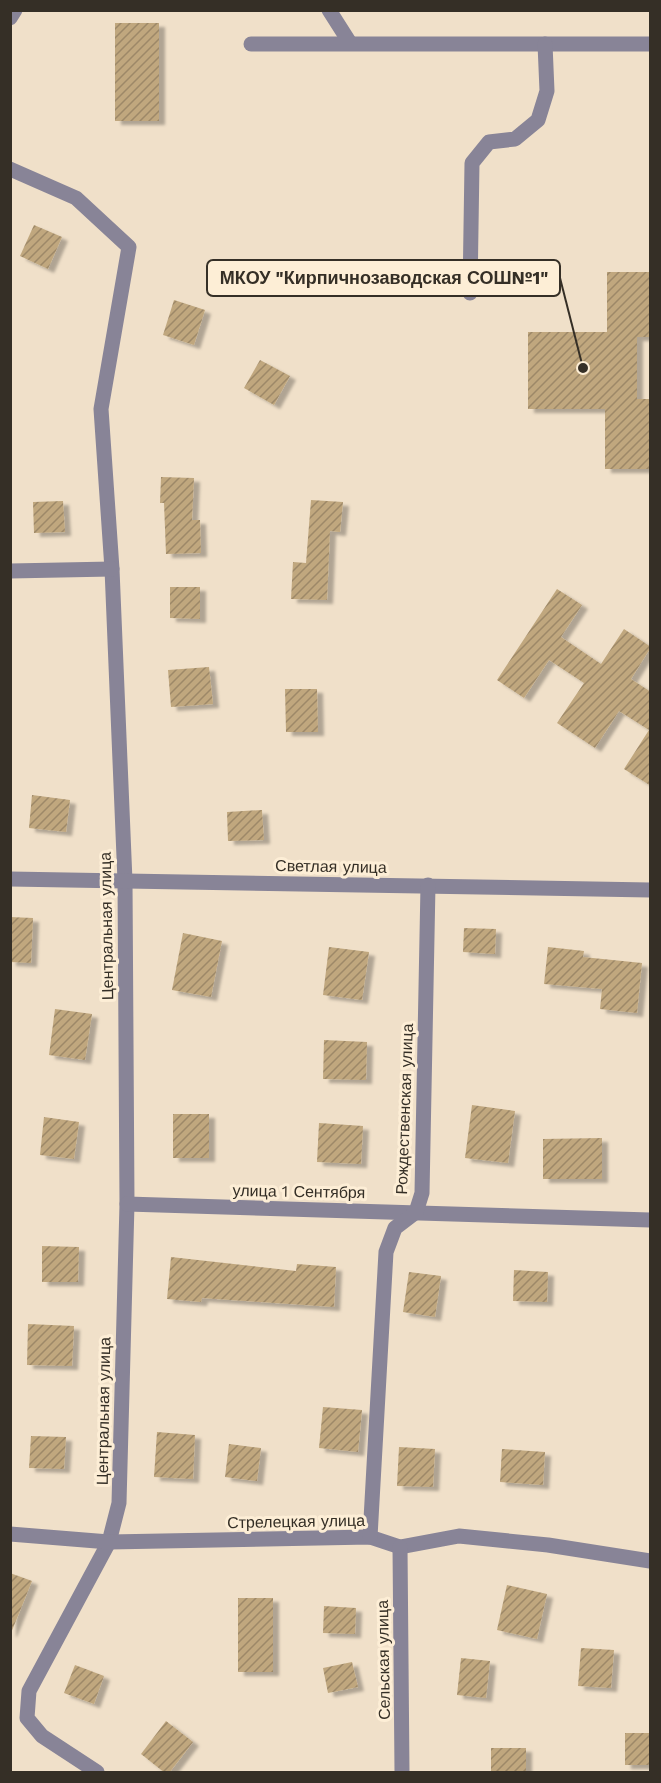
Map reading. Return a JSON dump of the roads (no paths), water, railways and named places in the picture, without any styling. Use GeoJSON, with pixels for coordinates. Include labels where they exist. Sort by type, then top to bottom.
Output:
{"type":"FeatureCollection","features":[{"type":"Feature","properties":{"kind":"street"},"geometry":{"type":"LineString","coordinates":[[10,18],[15,10]]}},
{"type":"Feature","properties":{"kind":"street"},"geometry":{"type":"LineString","coordinates":[[329,10],[350,43]]}},
{"type":"Feature","properties":{"kind":"street"},"geometry":{"type":"LineString","coordinates":[[251,44],[651,44]]}},
{"type":"Feature","properties":{"kind":"street"},"geometry":{"type":"LineString","coordinates":[[470,293],[472,163],[489,142],[515,139],[538,120],[547,91],[545,44]]}},
{"type":"Feature","properties":{"kind":"street","name":"Центральная улица"},"geometry":{"type":"LineString","coordinates":[[10,169],[76,198],[129,247],[102,410],[112,569],[125,880],[127,1204],[119,1503],[109,1542],[29,1690],[27,1718],[42,1736],[97,1773]]}},
{"type":"Feature","properties":{"kind":"street"},"geometry":{"type":"LineString","coordinates":[[10,571],[112,569]]}},
{"type":"Feature","properties":{"kind":"street","name":"Светлая улица"},"geometry":{"type":"LineString","coordinates":[[10,879],[651,890]]}},
{"type":"Feature","properties":{"kind":"street","name":"Рождественская улица"},"geometry":{"type":"LineString","coordinates":[[370,1537],[386,1252],[395,1228],[416,1212],[422,1193],[428,885]]}},
{"type":"Feature","properties":{"kind":"street","name":"улица 1 Сентября"},"geometry":{"type":"LineString","coordinates":[[127,1204],[651,1220]]}},
{"type":"Feature","properties":{"kind":"street","name":"Стрелецкая улица"},"geometry":{"type":"LineString","coordinates":[[10,1534],[109,1542],[370,1537],[400,1547],[459,1536],[548,1545],[651,1561]]}},
{"type":"Feature","properties":{"kind":"street","name":"Сельская улица"},"geometry":{"type":"LineString","coordinates":[[400,1547],[402,1773]]}},
{"type":"Feature","properties":{"kind":"place","name":"МКОУ \"Кирпичнозаводская СОШ№1\""},"geometry":{"type":"Point","coordinates":[583,368]}}]}
